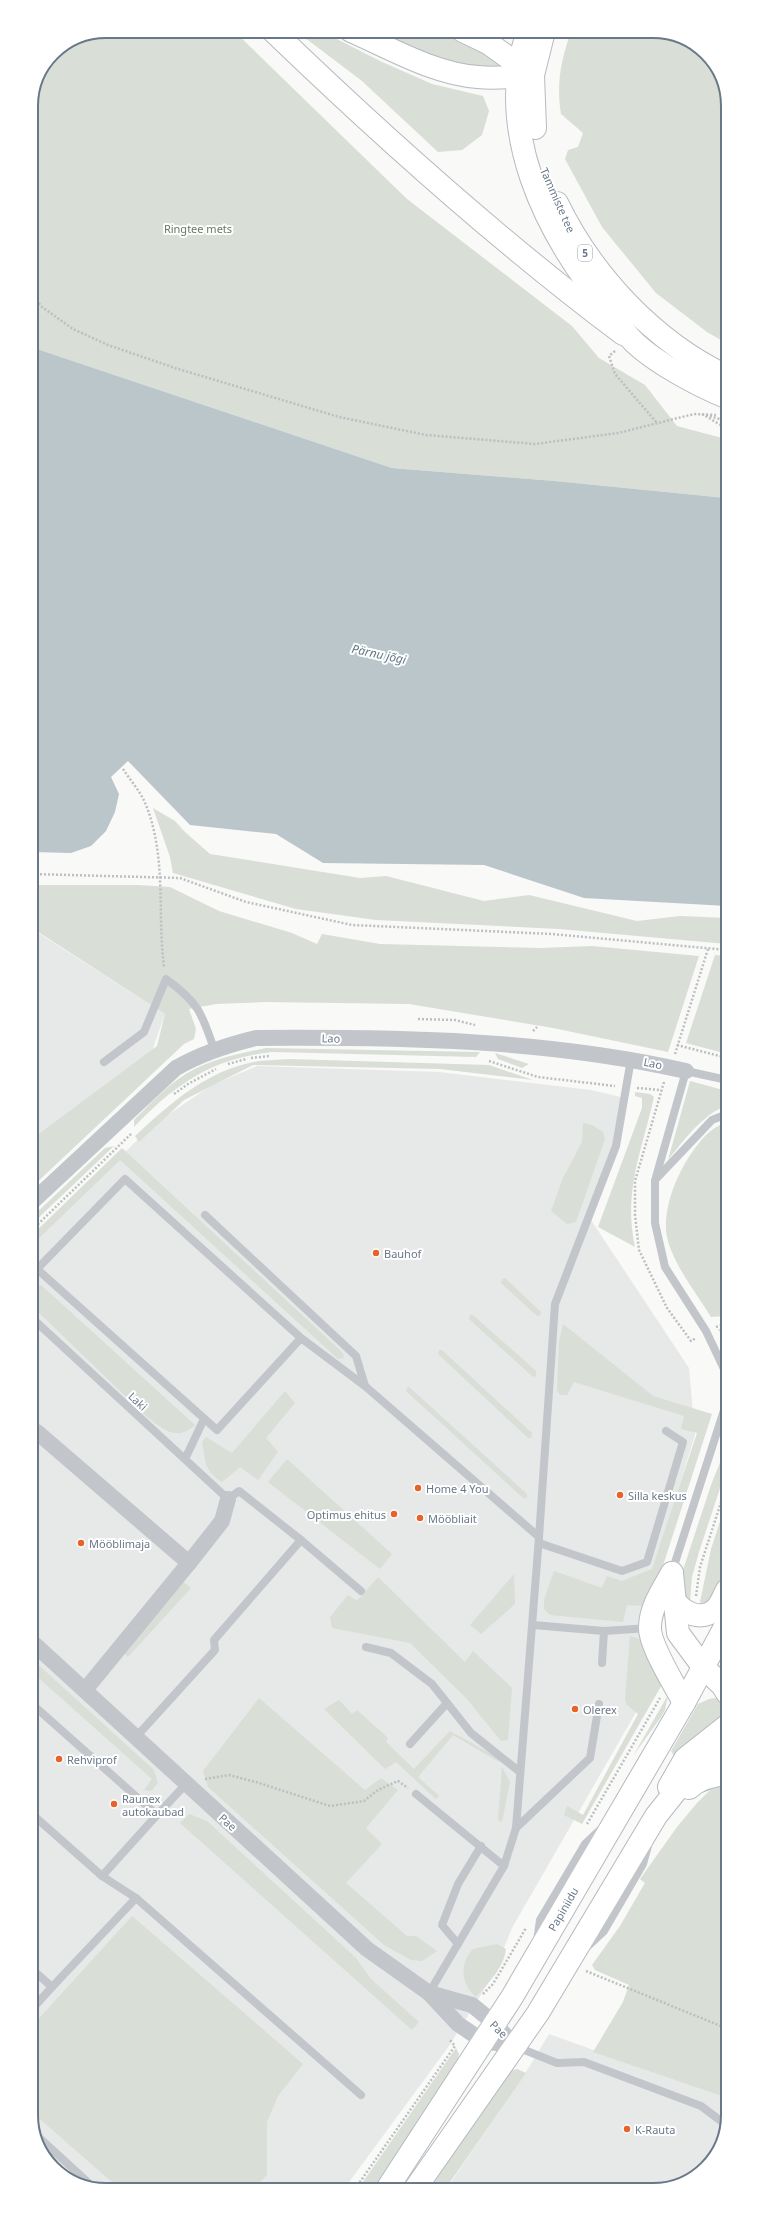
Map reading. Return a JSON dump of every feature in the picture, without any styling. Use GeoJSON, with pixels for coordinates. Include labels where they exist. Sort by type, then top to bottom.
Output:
{"type":"FeatureCollection","features":[{"type":"Feature","properties":{"kind":"main road"},"geometry":{"type":"LineString","coordinates":[[280,38],[370,124],[560,286],[635,343]]}},
{"type":"Feature","properties":{"kind":"main road"},"geometry":{"type":"LineString","coordinates":[[368,38],[431,66],[454,73],[477,77],[523,72]]}},
{"type":"Feature","properties":{"kind":"main road"},"geometry":{"type":"LineString","coordinates":[[478,38],[488,43],[523,72]]}},
{"type":"Feature","properties":{"kind":"main road","name":"5"},"geometry":{"type":"LineString","coordinates":[[527,38],[523,72],[517,97],[520,135],[538,196],[558,240],[589,286],[635,343],[675,371],[721,394]]}},
{"type":"Feature","properties":{"kind":"main road","name":"5"},"geometry":{"type":"LineString","coordinates":[[523,72],[540,38]]}},
{"type":"Feature","properties":{"kind":"main road","name":"Tammiste tee"},"geometry":{"type":"LineString","coordinates":[[523,72],[533,110],[539,156],[545,176],[568,227],[590,260],[621,297],[655,329],[686,354],[721,373]]}},
{"type":"Feature","properties":{"kind":"main road"},"geometry":{"type":"LineString","coordinates":[[672,1573],[673,1599],[678,1633],[704,1668],[721,1684]]}},
{"type":"Feature","properties":{"kind":"main road"},"geometry":{"type":"LineString","coordinates":[[672,1573],[653,1608],[649,1628],[660,1661],[684,1703]]}},
{"type":"Feature","properties":{"kind":"main road"},"geometry":{"type":"LineString","coordinates":[[673,1599],[680,1609],[695,1616],[706,1614],[716,1608],[721,1600]]}},
{"type":"Feature","properties":{"kind":"main road","name":"Papiniidu"},"geometry":{"type":"LineString","coordinates":[[391,2183],[535,1957],[684,1703],[721,1635]]}},
{"type":"Feature","properties":{"kind":"main road"},"geometry":{"type":"LineString","coordinates":[[419,2183],[515,2046],[575,1966],[656,1816],[676,1772],[685,1759],[721,1731]]}},
{"type":"Feature","properties":{"kind":"main road"},"geometry":{"type":"LineString","coordinates":[[656,1816],[683,1782],[721,1751]]}},
{"type":"Feature","properties":{"kind":"main road"},"geometry":{"type":"LineString","coordinates":[[656,1816],[696,1781],[714,1775],[721,1774]]}},
{"type":"Feature","properties":{"kind":"street","name":"Lao"},"geometry":{"type":"LineString","coordinates":[[38,1196],[176,1068],[201,1054],[214,1049],[256,1038],[471,1042],[631,1059],[686,1071]]}},
{"type":"Feature","properties":{"kind":"street"},"geometry":{"type":"LineString","coordinates":[[38,1433],[189,1563]]}},
{"type":"Feature","properties":{"kind":"street"},"geometry":{"type":"LineString","coordinates":[[85,1690],[222,1521],[228,1499]]}},
{"type":"Feature","properties":{"kind":"street","name":"Pae"},"geometry":{"type":"LineString","coordinates":[[38,1648],[367,1949],[429,1993],[458,2024],[488,2032],[515,2046]]}},
{"type":"Feature","properties":{"kind":"street","name":"Pae"},"geometry":{"type":"LineString","coordinates":[[429,1993],[472,2005],[488,2032]]}},
{"type":"Feature","properties":{"kind":"lane"},"geometry":{"type":"LineString","coordinates":[[104,1062],[144,1032],[166,979],[186,994],[202,1016],[214,1049]]}},
{"type":"Feature","properties":{"kind":"lane"},"geometry":{"type":"LineString","coordinates":[[429,1993],[504,1866],[516,1828],[533,1625],[555,1304],[616,1146],[631,1059]]}},
{"type":"Feature","properties":{"kind":"lane"},"geometry":{"type":"LineString","coordinates":[[721,1079],[686,1071],[656,1180],[655,1223],[666,1267],[706,1331],[721,1363]]}},
{"type":"Feature","properties":{"kind":"lane"},"geometry":{"type":"LineString","coordinates":[[656,1180],[712,1120],[721,1116]]}},
{"type":"Feature","properties":{"kind":"lane"},"geometry":{"type":"LineString","coordinates":[[38,1268],[125,1179],[301,1338],[365,1386],[539,1540],[622,1571],[647,1562],[683,1442],[666,1431]]}},
{"type":"Feature","properties":{"kind":"lane"},"geometry":{"type":"LineString","coordinates":[[205,1215],[356,1356],[365,1386]]}},
{"type":"Feature","properties":{"kind":"lane"},"geometry":{"type":"LineString","coordinates":[[38,1270],[217,1430],[301,1338]]}},
{"type":"Feature","properties":{"kind":"lane","name":"Laki"},"geometry":{"type":"LineString","coordinates":[[38,1324],[228,1499]]}},
{"type":"Feature","properties":{"kind":"lane"},"geometry":{"type":"LineString","coordinates":[[185,1459],[204,1419]]}},
{"type":"Feature","properties":{"kind":"lane"},"geometry":{"type":"LineString","coordinates":[[672,1573],[721,1420]]}},
{"type":"Feature","properties":{"kind":"lane"},"geometry":{"type":"LineString","coordinates":[[228,1499],[239,1491],[361,1591]]}},
{"type":"Feature","properties":{"kind":"lane"},"geometry":{"type":"LineString","coordinates":[[136,1737],[215,1650],[214,1640],[300,1540]]}},
{"type":"Feature","properties":{"kind":"lane"},"geometry":{"type":"LineString","coordinates":[[533,1625],[604,1631],[649,1628]]}},
{"type":"Feature","properties":{"kind":"lane"},"geometry":{"type":"LineString","coordinates":[[602,1664],[604,1631]]}},
{"type":"Feature","properties":{"kind":"lane"},"geometry":{"type":"LineString","coordinates":[[366,1647],[391,1652],[432,1684],[471,1733],[520,1772]]}},
{"type":"Feature","properties":{"kind":"lane"},"geometry":{"type":"LineString","coordinates":[[410,1744],[447,1703]]}},
{"type":"Feature","properties":{"kind":"lane"},"geometry":{"type":"LineString","coordinates":[[516,1828],[590,1758],[599,1704]]}},
{"type":"Feature","properties":{"kind":"lane"},"geometry":{"type":"LineString","coordinates":[[38,1709],[157,1815]]}},
{"type":"Feature","properties":{"kind":"lane"},"geometry":{"type":"LineString","coordinates":[[102,1876],[157,1815],[189,1787]]}},
{"type":"Feature","properties":{"kind":"lane"},"geometry":{"type":"LineString","coordinates":[[416,1794],[504,1866]]}},
{"type":"Feature","properties":{"kind":"lane"},"geometry":{"type":"LineString","coordinates":[[38,1819],[102,1876],[136,1898],[361,2096]]}},
{"type":"Feature","properties":{"kind":"lane"},"geometry":{"type":"LineString","coordinates":[[458,1944],[442,1924],[458,1884],[481,1846]]}},
{"type":"Feature","properties":{"kind":"lane"},"geometry":{"type":"LineString","coordinates":[[38,2002],[136,1898]]}},
{"type":"Feature","properties":{"kind":"lane"},"geometry":{"type":"LineString","coordinates":[[38,1974],[52,1987]]}},
{"type":"Feature","properties":{"kind":"lane"},"geometry":{"type":"LineString","coordinates":[[515,2046],[557,2063],[584,2062],[701,2106],[720,2121]]}},
{"type":"Feature","properties":{"kind":"lane"},"geometry":{"type":"LineString","coordinates":[[43,2141],[86,2180]]}},
{"type":"Feature","properties":{"kind":"path"},"geometry":{"type":"LineString","coordinates":[[38,302],[73,329],[108,345],[175,368],[340,417],[426,435],[535,444],[618,433],[702,414],[721,420]]}},
{"type":"Feature","properties":{"kind":"path"},"geometry":{"type":"LineString","coordinates":[[635,343],[621,346],[609,356],[615,374],[658,423]]}},
{"type":"Feature","properties":{"kind":"path"},"geometry":{"type":"LineString","coordinates":[[702,414],[721,425]]}},
{"type":"Feature","properties":{"kind":"path"},"geometry":{"type":"LineString","coordinates":[[123,769],[145,804],[157,841],[162,905],[160,940],[166,979]]}},
{"type":"Feature","properties":{"kind":"path"},"geometry":{"type":"LineString","coordinates":[[38,874],[78,873],[180,878],[246,902],[352,925],[552,934],[721,950]]}},
{"type":"Feature","properties":{"kind":"path"},"geometry":{"type":"LineString","coordinates":[[708,949],[677,1045],[721,1056]]}},
{"type":"Feature","properties":{"kind":"path"},"geometry":{"type":"LineString","coordinates":[[226,1065],[253,1057],[274,1056]]}},
{"type":"Feature","properties":{"kind":"path"},"geometry":{"type":"LineString","coordinates":[[482,1060],[557,1081],[660,1090]]}},
{"type":"Feature","properties":{"kind":"path"},"geometry":{"type":"LineString","coordinates":[[171,1096],[188,1084],[219,1067]]}},
{"type":"Feature","properties":{"kind":"path"},"geometry":{"type":"LineString","coordinates":[[38,1224],[132,1133]]}},
{"type":"Feature","properties":{"kind":"path"},"geometry":{"type":"LineString","coordinates":[[696,1598],[700,1568],[721,1503]]}},
{"type":"Feature","properties":{"kind":"path"},"geometry":{"type":"LineString","coordinates":[[189,1787],[207,1777],[229,1775],[256,1782],[330,1806],[364,1801],[378,1790],[398,1781],[416,1794]]}},
{"type":"Feature","properties":{"kind":"path"},"geometry":{"type":"LineString","coordinates":[[575,1966],[721,2026]]}},
{"type":"Feature","properties":{"kind":"path"},"geometry":{"type":"LineString","coordinates":[[481,1996],[493,1984]]}},
{"type":"Feature","properties":{"kind":"path"},"geometry":{"type":"LineString","coordinates":[[359,2183],[455,2046],[448,2037]]}},
{"type":"Feature","properties":{"kind":"shaded area"},"geometry":{"type":"Polygon","coordinates":[[[38,933],[165,1014],[151,1054],[38,1144],[38,933]]]}},
{"type":"Feature","properties":{"kind":"shaded area"},"geometry":{"type":"Polygon","coordinates":[[[257,1066],[439,1072],[591,1090],[625,1098],[616,1146],[589,1217],[689,1368],[695,1435],[640,1614],[639,1707],[512,1928],[492,1977],[449,2046],[348,2183],[93,2182],[72,2174],[55,2160],[43,2141],[39,2124],[38,1238],[53,1221],[153,1125],[212,1085],[257,1066]]]}},
{"type":"Feature","properties":{"kind":"shaded area"},"geometry":{"type":"Polygon","coordinates":[[[549,2034],[721,2095],[720,2124],[714,2145],[698,2166],[679,2178],[670,2181],[653,2183],[450,2183],[528,2069],[549,2034]]]}},
{"type":"Feature","properties":{"kind":"green space","name":"Ringtee mets"},"geometry":{"type":"Polygon","coordinates":[[[106,38],[241,38],[407,199],[572,326],[599,358],[645,385],[677,426],[721,438],[721,498],[555,481],[392,468],[38,349],[39,93],[43,80],[50,68],[58,58],[68,50],[80,43],[93,39],[106,38]]]}},
{"type":"Feature","properties":{"kind":"green space"},"geometry":{"type":"Polygon","coordinates":[[[305,38],[335,38],[380,61],[432,84],[483,96],[489,111],[482,135],[462,150],[438,152],[362,81],[305,38]]]}},
{"type":"Feature","properties":{"kind":"green space"},"geometry":{"type":"Polygon","coordinates":[[[388,38],[459,38],[473,43],[500,64],[499,68],[490,69],[434,60],[388,38]]]}},
{"type":"Feature","properties":{"kind":"green space"},"geometry":{"type":"Polygon","coordinates":[[[569,38],[666,39],[687,47],[698,55],[714,76],[719,89],[721,106],[721,340],[707,332],[656,293],[602,227],[565,159],[568,150],[578,147],[583,133],[561,114],[559,82],[569,38]]]}},
{"type":"Feature","properties":{"kind":"green space"},"geometry":{"type":"Polygon","coordinates":[[[153,808],[175,821],[210,854],[360,878],[386,876],[484,901],[529,895],[637,921],[680,916],[721,918],[721,943],[559,929],[376,920],[296,909],[173,873],[170,857],[153,808]]]}},
{"type":"Feature","properties":{"kind":"green space"},"geometry":{"type":"Polygon","coordinates":[[[38,885],[138,885],[170,887],[219,911],[292,933],[317,944],[322,934],[380,944],[541,948],[592,946],[699,956],[668,1052],[553,1028],[409,1004],[266,1002],[216,1004],[189,1009],[196,1029],[194,1039],[184,1044],[38,1181],[38,1136],[157,1046],[165,1014],[38,932],[38,885]]]}},
{"type":"Feature","properties":{"kind":"green space"},"geometry":{"type":"Polygon","coordinates":[[[715,955],[721,956],[721,1052],[686,1043],[715,955]]]}},
{"type":"Feature","properties":{"kind":"green space"},"geometry":{"type":"Polygon","coordinates":[[[266,1048],[480,1052],[476,1057],[272,1052],[250,1055],[213,1067],[196,1076],[165,1098],[134,1127],[134,1120],[166,1089],[187,1073],[220,1059],[266,1048]]]}},
{"type":"Feature","properties":{"kind":"green space"},"geometry":{"type":"Polygon","coordinates":[[[495,1053],[529,1064],[522,1068],[498,1059],[495,1053]]]}},
{"type":"Feature","properties":{"kind":"green space"},"geometry":{"type":"Polygon","coordinates":[[[289,1059],[489,1065],[533,1080],[440,1069],[253,1065],[184,1100],[139,1142],[135,1136],[162,1111],[191,1089],[223,1071],[259,1061],[289,1059]]]}},
{"type":"Feature","properties":{"kind":"green space"},"geometry":{"type":"Polygon","coordinates":[[[690,1081],[721,1089],[721,1108],[709,1115],[701,1122],[687,1136],[668,1160],[690,1081]]]}},
{"type":"Feature","properties":{"kind":"green space"},"geometry":{"type":"Polygon","coordinates":[[[635,1092],[650,1094],[654,1097],[633,1189],[631,1207],[635,1247],[598,1227],[642,1108],[642,1098],[635,1096],[635,1092]]]}},
{"type":"Feature","properties":{"kind":"green space"},"geometry":{"type":"Polygon","coordinates":[[[583,1123],[592,1125],[603,1132],[605,1139],[576,1222],[567,1224],[551,1211],[563,1178],[582,1142],[583,1123]]]}},
{"type":"Feature","properties":{"kind":"green space"},"geometry":{"type":"Polygon","coordinates":[[[721,1124],[721,1316],[711,1317],[684,1276],[672,1253],[666,1231],[666,1218],[672,1192],[683,1167],[698,1144],[713,1129],[721,1124]]]}},
{"type":"Feature","properties":{"kind":"green space"},"geometry":{"type":"Polygon","coordinates":[[[114,1146],[38,1218],[38,1211],[105,1148],[114,1146]]]}},
{"type":"Feature","properties":{"kind":"green space"},"geometry":{"type":"Polygon","coordinates":[[[122,1148],[343,1353],[344,1358],[338,1359],[120,1160],[38,1239],[38,1229],[122,1148]]]}},
{"type":"Feature","properties":{"kind":"green space"},"geometry":{"type":"Polygon","coordinates":[[[505,1278],[541,1312],[541,1315],[537,1316],[501,1283],[502,1279],[505,1278]]]}},
{"type":"Feature","properties":{"kind":"green space"},"geometry":{"type":"Polygon","coordinates":[[[41,1285],[195,1425],[182,1433],[170,1432],[146,1416],[38,1312],[38,1287],[41,1285]]]}},
{"type":"Feature","properties":{"kind":"green space"},"geometry":{"type":"Polygon","coordinates":[[[470,1315],[473,1315],[536,1371],[536,1376],[533,1377],[469,1319],[470,1315]]]}},
{"type":"Feature","properties":{"kind":"green space"},"geometry":{"type":"Polygon","coordinates":[[[563,1324],[653,1396],[712,1414],[648,1612],[644,1606],[627,1605],[623,1622],[550,1615],[544,1609],[544,1600],[554,1571],[602,1588],[607,1576],[622,1581],[652,1569],[697,1433],[681,1429],[684,1416],[574,1382],[567,1395],[560,1395],[557,1391],[559,1342],[563,1324]]]}},
{"type":"Feature","properties":{"kind":"green space"},"geometry":{"type":"Polygon","coordinates":[[[439,1350],[442,1350],[532,1433],[531,1438],[528,1438],[438,1354],[439,1350]]]}},
{"type":"Feature","properties":{"kind":"green space"},"geometry":{"type":"Polygon","coordinates":[[[408,1386],[527,1494],[527,1498],[523,1498],[406,1391],[408,1386]]]}},
{"type":"Feature","properties":{"kind":"green space"},"geometry":{"type":"Polygon","coordinates":[[[285,1391],[295,1403],[266,1438],[278,1452],[258,1480],[240,1467],[222,1482],[211,1474],[206,1465],[202,1442],[206,1437],[232,1453],[285,1391]]]}},
{"type":"Feature","properties":{"kind":"green space"},"geometry":{"type":"Polygon","coordinates":[[[287,1459],[392,1554],[380,1569],[268,1482],[287,1459]]]}},
{"type":"Feature","properties":{"kind":"green space"},"geometry":{"type":"Polygon","coordinates":[[[721,1460],[721,1485],[692,1577],[690,1602],[682,1588],[683,1570],[711,1485],[721,1460]]]}},
{"type":"Feature","properties":{"kind":"green space"},"geometry":{"type":"Polygon","coordinates":[[[721,1518],[721,1585],[711,1602],[703,1604],[700,1602],[711,1549],[721,1518]]]}},
{"type":"Feature","properties":{"kind":"green space"},"geometry":{"type":"Polygon","coordinates":[[[514,1574],[515,1604],[481,1634],[470,1625],[514,1574]]]}},
{"type":"Feature","properties":{"kind":"green space"},"geometry":{"type":"Polygon","coordinates":[[[378,1577],[465,1662],[473,1651],[512,1688],[508,1740],[501,1741],[466,1698],[410,1643],[332,1628],[330,1617],[348,1595],[357,1601],[378,1577]]]}},
{"type":"Feature","properties":{"kind":"green space"},"geometry":{"type":"Polygon","coordinates":[[[183,1582],[191,1588],[128,1657],[123,1652],[183,1582]]]}},
{"type":"Feature","properties":{"kind":"green space"},"geometry":{"type":"Polygon","coordinates":[[[630,1636],[642,1640],[664,1681],[582,1824],[564,1815],[567,1806],[583,1815],[638,1714],[627,1705],[625,1699],[630,1636]]]}},
{"type":"Feature","properties":{"kind":"green space"},"geometry":{"type":"Polygon","coordinates":[[[38,1665],[154,1770],[158,1783],[151,1791],[144,1790],[152,1779],[38,1677],[38,1665]]]}},
{"type":"Feature","properties":{"kind":"green space"},"geometry":{"type":"Polygon","coordinates":[[[668,1695],[665,1710],[661,1717],[633,1756],[668,1695]]]}},
{"type":"Feature","properties":{"kind":"green space"},"geometry":{"type":"Polygon","coordinates":[[[259,1698],[365,1790],[381,1778],[398,1790],[366,1828],[382,1844],[346,1883],[407,1936],[416,1936],[437,1951],[422,1961],[411,1960],[384,1945],[208,1787],[203,1771],[259,1698]]]}},
{"type":"Feature","properties":{"kind":"green space"},"geometry":{"type":"Polygon","coordinates":[[[716,1698],[721,1701],[721,1720],[674,1756],[671,1751],[698,1704],[709,1699],[716,1698]]]}},
{"type":"Feature","properties":{"kind":"green space"},"geometry":{"type":"Polygon","coordinates":[[[339,1700],[352,1714],[357,1710],[388,1738],[386,1742],[414,1769],[450,1731],[497,1757],[499,1762],[453,1735],[418,1777],[439,1796],[436,1799],[396,1762],[385,1769],[324,1709],[339,1700]]]}},
{"type":"Feature","properties":{"kind":"green space"},"geometry":{"type":"Polygon","coordinates":[[[502,1767],[510,1782],[502,1822],[498,1820],[502,1767]]]}},
{"type":"Feature","properties":{"kind":"green space"},"geometry":{"type":"Polygon","coordinates":[[[721,1786],[721,2096],[593,2052],[623,2002],[629,1985],[595,1970],[592,1965],[620,1926],[645,1883],[640,1879],[677,1827],[711,1789],[721,1786]]]}},
{"type":"Feature","properties":{"kind":"green space"},"geometry":{"type":"Polygon","coordinates":[[[189,1814],[207,1821],[356,1958],[371,1979],[419,2022],[412,2030],[180,1823],[189,1814]]]}},
{"type":"Feature","properties":{"kind":"green space"},"geometry":{"type":"Polygon","coordinates":[[[132,1916],[303,2064],[278,2096],[267,2122],[267,2175],[260,2183],[113,2183],[38,2118],[38,2019],[132,1916]]]}},
{"type":"Feature","properties":{"kind":"green space"},"geometry":{"type":"Polygon","coordinates":[[[497,1944],[506,1949],[505,1956],[495,1975],[476,1997],[467,1986],[465,1980],[465,1961],[473,1949],[497,1944]]]}},
{"type":"Feature","properties":{"kind":"green space"},"geometry":{"type":"Polygon","coordinates":[[[456,2048],[459,2054],[457,2064],[379,2183],[362,2183],[456,2048]]]}},
{"type":"Feature","properties":{"kind":"green space"},"geometry":{"type":"Polygon","coordinates":[[[517,2069],[526,2073],[449,2183],[431,2183],[479,2118],[510,2071],[517,2069]]]}},
{"type":"Feature","properties":{"kind":"water","name":"Pärnu jõgi"},"geometry":{"type":"Polygon","coordinates":[[[38,349],[392,468],[555,481],[721,498],[721,906],[584,898],[484,865],[323,863],[276,834],[190,825],[128,761],[111,777],[119,794],[115,812],[106,831],[91,846],[71,853],[38,852],[38,349]]]}},
{"type":"Feature","properties":{"kind":"place","name":"Bauhof"},"geometry":{"type":"Point","coordinates":[376,1253]}},
{"type":"Feature","properties":{"kind":"place","name":"Home 4 You"},"geometry":{"type":"Point","coordinates":[418,1488]}},
{"type":"Feature","properties":{"kind":"place","name":"Silla keskus"},"geometry":{"type":"Point","coordinates":[620,1495]}},
{"type":"Feature","properties":{"kind":"place","name":"Optimus ehitus"},"geometry":{"type":"Point","coordinates":[394,1514]}},
{"type":"Feature","properties":{"kind":"place","name":"Mööbliait"},"geometry":{"type":"Point","coordinates":[420,1518]}},
{"type":"Feature","properties":{"kind":"place","name":"Mööblimaja"},"geometry":{"type":"Point","coordinates":[81,1543]}},
{"type":"Feature","properties":{"kind":"place","name":"Olerex"},"geometry":{"type":"Point","coordinates":[575,1709]}},
{"type":"Feature","properties":{"kind":"place","name":"Rehviprof"},"geometry":{"type":"Point","coordinates":[59,1759]}},
{"type":"Feature","properties":{"kind":"place","name":"Raunex autokaubad"},"geometry":{"type":"Point","coordinates":[114,1804]}},
{"type":"Feature","properties":{"kind":"place","name":"K-Rauta"},"geometry":{"type":"Point","coordinates":[627,2129]}}]}
